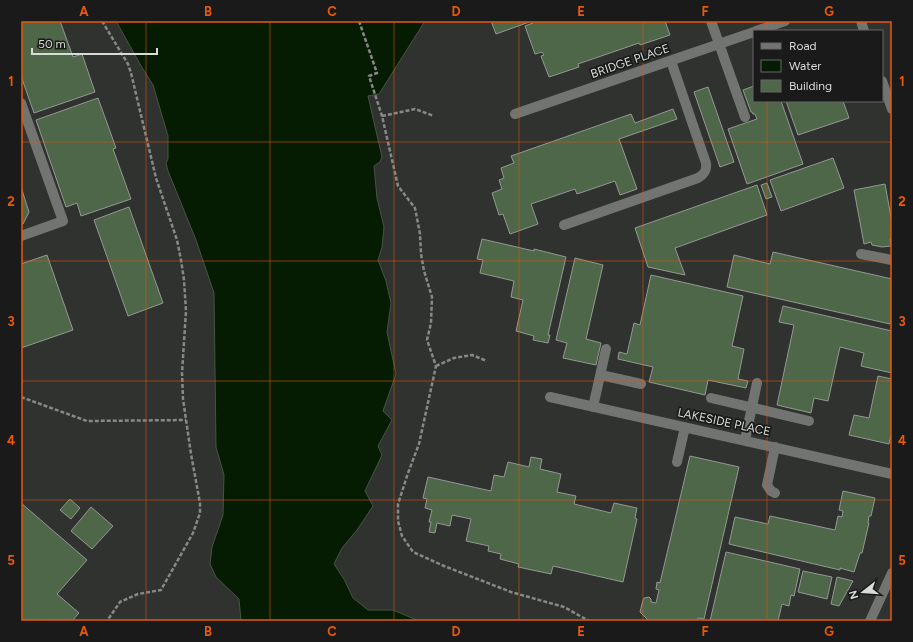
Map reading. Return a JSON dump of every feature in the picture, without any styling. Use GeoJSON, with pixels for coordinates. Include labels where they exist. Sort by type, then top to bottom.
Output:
{"type":"FeatureCollection","features":[{"type":"Feature","properties":{"kind":"street"},"geometry":{"type":"LineString","coordinates":[[711,21],[745,117]]}},
{"type":"Feature","properties":{"kind":"street","name":"BRIDGE PLACE"},"geometry":{"type":"LineString","coordinates":[[758,30],[785,21]]}},
{"type":"Feature","properties":{"kind":"street","name":"BRIDGE PLACE"},"geometry":{"type":"LineString","coordinates":[[515,114],[753,32]]}},
{"type":"Feature","properties":{"kind":"street"},"geometry":{"type":"LineString","coordinates":[[564,225],[698,178],[705,172],[707,167],[706,162],[671,61]]}},
{"type":"Feature","properties":{"kind":"street"},"geometry":{"type":"LineString","coordinates":[[883,84],[892,109]]}},
{"type":"Feature","properties":{"kind":"street"},"geometry":{"type":"LineString","coordinates":[[21,103],[63,221],[21,236]]}},
{"type":"Feature","properties":{"kind":"street"},"geometry":{"type":"LineString","coordinates":[[862,254],[892,260]]}},
{"type":"Feature","properties":{"kind":"street"},"geometry":{"type":"LineString","coordinates":[[593,407],[606,349]]}},
{"type":"Feature","properties":{"kind":"street"},"geometry":{"type":"LineString","coordinates":[[600,375],[641,384]]}},
{"type":"Feature","properties":{"kind":"street"},"geometry":{"type":"LineString","coordinates":[[745,440],[757,383]]}},
{"type":"Feature","properties":{"kind":"street","name":"LAKESIDE PLACE"},"geometry":{"type":"LineString","coordinates":[[550,397],[892,474]]}},
{"type":"Feature","properties":{"kind":"street"},"geometry":{"type":"LineString","coordinates":[[711,398],[809,421]]}},
{"type":"Feature","properties":{"kind":"street"},"geometry":{"type":"LineString","coordinates":[[677,462],[685,427]]}},
{"type":"Feature","properties":{"kind":"street"},"geometry":{"type":"LineString","coordinates":[[775,447],[767,485],[771,491],[775,493]]}},
{"type":"Feature","properties":{"kind":"street"},"geometry":{"type":"LineString","coordinates":[[870,621],[892,573]]}},
{"type":"Feature","properties":{"kind":"path"},"geometry":{"type":"LineString","coordinates":[[102,21],[128,64],[131,73],[156,178],[181,260],[186,311],[182,373],[186,420],[200,503],[200,514],[193,533],[161,590],[138,594],[120,602],[107,621]]}},
{"type":"Feature","properties":{"kind":"path"},"geometry":{"type":"LineString","coordinates":[[359,21],[377,73],[369,76],[382,116],[398,186],[415,208],[420,234],[424,271],[432,297],[431,323],[427,340],[436,366],[419,444],[398,504],[398,521],[402,536],[413,552],[444,566],[511,592],[564,607],[589,621]]}},
{"type":"Feature","properties":{"kind":"path"},"geometry":{"type":"LineString","coordinates":[[382,116],[415,109],[434,116]]}},
{"type":"Feature","properties":{"kind":"path"},"geometry":{"type":"LineString","coordinates":[[436,366],[454,358],[472,355],[487,361]]}},
{"type":"Feature","properties":{"kind":"path"},"geometry":{"type":"LineString","coordinates":[[21,397],[87,421],[186,420]]}},
{"type":"Feature","properties":{"kind":"water"},"geometry":{"type":"Polygon","coordinates":[[[116,21],[425,21],[379,94],[368,96],[382,157],[380,162],[374,166],[377,198],[384,227],[382,247],[378,260],[386,281],[391,303],[387,332],[396,374],[383,411],[392,420],[378,446],[382,455],[365,491],[373,506],[357,530],[342,548],[334,564],[344,579],[353,598],[368,610],[393,610],[419,621],[241,621],[239,599],[216,577],[210,564],[212,547],[223,515],[224,475],[216,447],[214,293],[196,240],[168,171],[166,163],[168,159],[168,136],[153,85],[116,21]]]}},
{"type":"Feature","properties":{"kind":"building"},"geometry":{"type":"Polygon","coordinates":[[[21,21],[60,21],[73,57],[82,54],[95,92],[34,113],[21,76],[21,21]]]}},
{"type":"Feature","properties":{"kind":"building"},"geometry":{"type":"Polygon","coordinates":[[[491,21],[532,21],[496,34],[491,21]]]}},
{"type":"Feature","properties":{"kind":"building"},"geometry":{"type":"Polygon","coordinates":[[[532,21],[665,21],[670,35],[640,45],[639,43],[578,64],[579,67],[549,77],[541,56],[544,55],[542,52],[535,54],[525,26],[533,23],[532,21]]]}},
{"type":"Feature","properties":{"kind":"building"},"geometry":{"type":"Polygon","coordinates":[[[753,86],[753,102],[781,102],[803,164],[747,184],[728,129],[757,119],[755,114],[751,112],[743,90],[753,86]]]}},
{"type":"Feature","properties":{"kind":"building"},"geometry":{"type":"Polygon","coordinates":[[[708,87],[734,162],[720,167],[694,92],[708,87]]]}},
{"type":"Feature","properties":{"kind":"building"},"geometry":{"type":"Polygon","coordinates":[[[98,98],[116,148],[113,149],[131,199],[81,216],[77,203],[66,207],[36,120],[98,98]]]}},
{"type":"Feature","properties":{"kind":"building"},"geometry":{"type":"Polygon","coordinates":[[[786,102],[843,102],[849,118],[798,135],[786,102]]]}},
{"type":"Feature","properties":{"kind":"building"},"geometry":{"type":"Polygon","coordinates":[[[673,109],[677,119],[619,139],[637,189],[620,195],[615,181],[577,194],[575,189],[531,204],[538,224],[510,234],[503,214],[499,215],[492,193],[502,189],[499,180],[504,178],[501,168],[514,163],[511,156],[631,114],[635,123],[673,109]]]}},
{"type":"Feature","properties":{"kind":"building"},"geometry":{"type":"Polygon","coordinates":[[[833,158],[844,188],[781,211],[770,180],[833,158]]]}},
{"type":"Feature","properties":{"kind":"building"},"geometry":{"type":"Polygon","coordinates":[[[767,183],[772,197],[766,199],[761,185],[767,183]]]}},
{"type":"Feature","properties":{"kind":"building"},"geometry":{"type":"Polygon","coordinates":[[[885,184],[892,223],[892,238],[890,239],[891,246],[882,247],[872,245],[871,242],[864,244],[854,190],[885,184]]]}},
{"type":"Feature","properties":{"kind":"building"},"geometry":{"type":"Polygon","coordinates":[[[757,185],[767,215],[675,248],[685,275],[648,267],[635,228],[757,185]]]}},
{"type":"Feature","properties":{"kind":"building"},"geometry":{"type":"Polygon","coordinates":[[[21,187],[29,212],[21,225],[21,187]]]}},
{"type":"Feature","properties":{"kind":"building"},"geometry":{"type":"Polygon","coordinates":[[[129,207],[163,303],[128,316],[94,220],[129,207]]]}},
{"type":"Feature","properties":{"kind":"building"},"geometry":{"type":"Polygon","coordinates":[[[482,239],[566,257],[548,335],[550,335],[548,343],[533,340],[534,336],[516,331],[523,300],[511,297],[514,281],[480,273],[483,260],[477,259],[482,239]]]}},
{"type":"Feature","properties":{"kind":"building"},"geometry":{"type":"Polygon","coordinates":[[[773,252],[892,279],[892,315],[890,324],[727,287],[734,255],[770,264],[773,252]]]}},
{"type":"Feature","properties":{"kind":"building"},"geometry":{"type":"Polygon","coordinates":[[[47,255],[73,330],[21,348],[21,264],[47,255]]]}},
{"type":"Feature","properties":{"kind":"building"},"geometry":{"type":"Polygon","coordinates":[[[575,258],[603,265],[586,339],[601,343],[596,365],[563,358],[567,343],[556,340],[575,258]]]}},
{"type":"Feature","properties":{"kind":"building"},"geometry":{"type":"Polygon","coordinates":[[[651,275],[743,296],[732,346],[744,349],[738,379],[748,381],[746,388],[708,380],[705,395],[649,382],[653,367],[618,359],[619,352],[627,354],[634,323],[640,325],[651,275]]]}},
{"type":"Feature","properties":{"kind":"building"},"geometry":{"type":"Polygon","coordinates":[[[783,306],[892,331],[892,373],[861,366],[864,353],[840,347],[828,401],[814,398],[811,413],[777,405],[794,325],[779,322],[783,306]]]}},
{"type":"Feature","properties":{"kind":"building"},"geometry":{"type":"Polygon","coordinates":[[[878,376],[892,379],[892,431],[889,444],[849,435],[854,415],[869,418],[878,376]]]}},
{"type":"Feature","properties":{"kind":"building"},"geometry":{"type":"Polygon","coordinates":[[[690,456],[739,467],[704,619],[698,618],[697,621],[649,621],[640,612],[644,598],[649,597],[651,602],[656,603],[659,590],[656,589],[657,582],[660,583],[690,456]]]}},
{"type":"Feature","properties":{"kind":"building"},"geometry":{"type":"Polygon","coordinates":[[[531,457],[542,459],[540,469],[561,474],[557,492],[576,496],[574,504],[611,513],[614,503],[637,508],[635,518],[637,519],[623,582],[553,566],[551,574],[518,567],[519,564],[500,559],[501,554],[488,551],[489,546],[466,541],[471,519],[452,515],[450,526],[437,523],[435,533],[429,532],[431,522],[429,522],[432,510],[425,508],[427,499],[423,498],[428,477],[491,491],[494,475],[504,477],[508,462],[529,467],[531,457]]]}},
{"type":"Feature","properties":{"kind":"building"},"geometry":{"type":"Polygon","coordinates":[[[843,491],[875,498],[871,516],[869,516],[869,523],[862,553],[860,553],[854,572],[729,544],[735,517],[768,524],[770,516],[835,530],[838,516],[842,517],[843,511],[839,510],[843,491]]]}},
{"type":"Feature","properties":{"kind":"building"},"geometry":{"type":"Polygon","coordinates":[[[70,499],[80,508],[71,519],[60,510],[70,499]]]}},
{"type":"Feature","properties":{"kind":"building"},"geometry":{"type":"Polygon","coordinates":[[[21,503],[87,560],[57,594],[79,613],[72,621],[21,621],[21,503]]]}},
{"type":"Feature","properties":{"kind":"building"},"geometry":{"type":"Polygon","coordinates":[[[91,507],[113,526],[92,549],[71,531],[91,507]]]}},
{"type":"Feature","properties":{"kind":"building"},"geometry":{"type":"Polygon","coordinates":[[[726,552],[800,569],[794,596],[791,595],[789,606],[782,604],[778,621],[710,621],[726,552]]]}},
{"type":"Feature","properties":{"kind":"building"},"geometry":{"type":"Polygon","coordinates":[[[803,571],[832,577],[827,599],[798,592],[803,571]]]}},
{"type":"Feature","properties":{"kind":"building"},"geometry":{"type":"Polygon","coordinates":[[[837,577],[853,581],[839,606],[831,604],[837,577]]]}}]}
